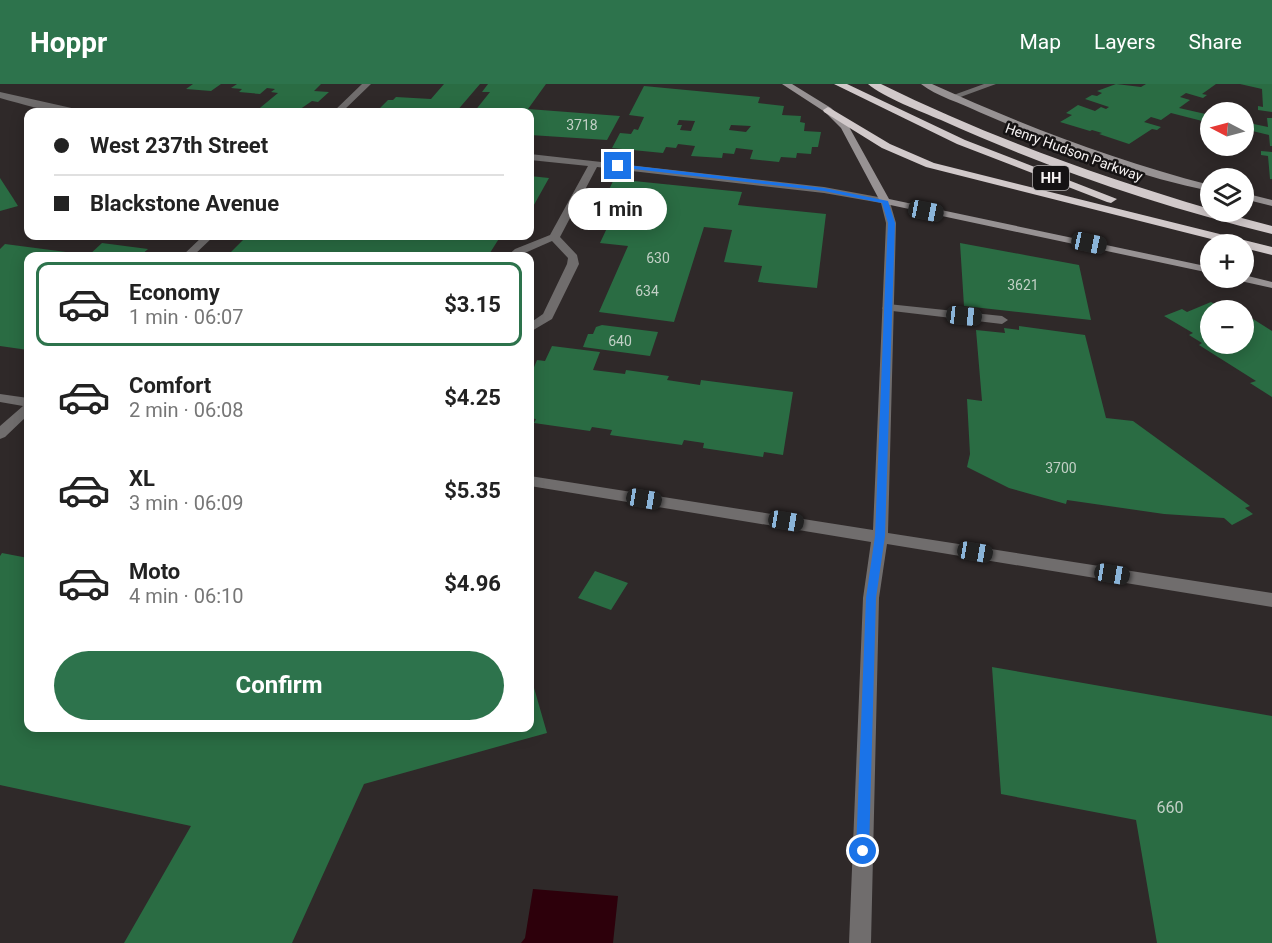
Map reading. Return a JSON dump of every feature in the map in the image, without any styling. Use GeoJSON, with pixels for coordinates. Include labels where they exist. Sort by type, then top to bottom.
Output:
{"type":"FeatureCollection","features":[{"type":"Feature","properties":{"kind":"highway","name":"Henry Hudson Parkway"},"geometry":{"type":"LineString","coordinates":[[839,84],[961,142],[1062,182],[1204,230],[1272,250]]}},
{"type":"Feature","properties":{"kind":"highway","name":"Henry Hudson Parkway"},"geometry":{"type":"LineString","coordinates":[[873,84],[976,132],[1080,172],[1206,212],[1272,230]]}},
{"type":"Feature","properties":{"kind":"highway"},"geometry":{"type":"LineString","coordinates":[[898,84],[1080,172]]}},
{"type":"Feature","properties":{"kind":"highway"},"geometry":{"type":"LineString","coordinates":[[828,110],[886,146],[930,165],[1272,250]]}},
{"type":"Feature","properties":{"kind":"street"},"geometry":{"type":"LineString","coordinates":[[341,108],[367,84]]}},
{"type":"Feature","properties":{"kind":"street"},"geometry":{"type":"LineString","coordinates":[[786,84],[828,110],[846,127],[885,201],[891,223],[880,536],[871,598],[860,943]]}},
{"type":"Feature","properties":{"kind":"street"},"geometry":{"type":"LineString","coordinates":[[925,84],[1080,149],[1200,185]]}},
{"type":"Feature","properties":{"kind":"street"},"geometry":{"type":"LineString","coordinates":[[952,97],[993,84]]}},
{"type":"Feature","properties":{"kind":"street"},"geometry":{"type":"LineString","coordinates":[[0,95],[53,108]]}},
{"type":"Feature","properties":{"kind":"street"},"geometry":{"type":"LineString","coordinates":[[534,157],[824,189],[1200,268]]}},
{"type":"Feature","properties":{"kind":"street"},"geometry":{"type":"LineString","coordinates":[[518,252],[554,237],[595,163]]}},
{"type":"Feature","properties":{"kind":"street"},"geometry":{"type":"LineString","coordinates":[[1254,198],[1272,203]]}},
{"type":"Feature","properties":{"kind":"street"},"geometry":{"type":"LineString","coordinates":[[534,325],[548,316],[573,264],[573,257],[554,237]]}},
{"type":"Feature","properties":{"kind":"street"},"geometry":{"type":"LineString","coordinates":[[191,252],[205,240]]}},
{"type":"Feature","properties":{"kind":"street"},"geometry":{"type":"LineString","coordinates":[[1254,281],[1272,285]]}},
{"type":"Feature","properties":{"kind":"street"},"geometry":{"type":"LineString","coordinates":[[888,308],[1002,320]]}},
{"type":"Feature","properties":{"kind":"street"},"geometry":{"type":"LineString","coordinates":[[0,398],[24,401]]}},
{"type":"Feature","properties":{"kind":"street"},"geometry":{"type":"LineString","coordinates":[[0,434],[24,412]]}},
{"type":"Feature","properties":{"kind":"street"},"geometry":{"type":"LineString","coordinates":[[534,482],[1272,600]]}},
{"type":"Feature","properties":{"kind":"shaded area"},"geometry":{"type":"Polygon","coordinates":[[[533,889],[618,896],[613,943],[521,943],[525,938],[533,889]]]}},
{"type":"Feature","properties":{"kind":"building"},"geometry":{"type":"Polygon","coordinates":[[[193,84],[221,84],[211,91],[186,89],[193,84]]]}},
{"type":"Feature","properties":{"kind":"building"},"geometry":{"type":"Polygon","coordinates":[[[237,84],[321,84],[314,91],[329,92],[318,102],[312,101],[302,108],[260,108],[278,93],[271,92],[275,89],[267,88],[260,94],[239,92],[242,89],[231,88],[237,84]]]}},
{"type":"Feature","properties":{"kind":"building"},"geometry":{"type":"Polygon","coordinates":[[[444,84],[480,84],[459,108],[380,108],[388,100],[396,97],[431,99],[444,84]]]}},
{"type":"Feature","properties":{"kind":"building"},"geometry":{"type":"Polygon","coordinates":[[[488,84],[546,84],[529,108],[477,108],[490,92],[482,92],[488,84]]]}},
{"type":"Feature","properties":{"kind":"building"},"geometry":{"type":"Polygon","coordinates":[[[1116,84],[1141,87],[1146,84],[1216,84],[1202,94],[1207,95],[1203,98],[1186,93],[1180,97],[1190,100],[1179,108],[1200,113],[1200,120],[1171,113],[1161,120],[1151,117],[1144,122],[1161,127],[1157,130],[1152,129],[1129,144],[1099,134],[1102,133],[1060,122],[1072,115],[1066,113],[1078,105],[1095,111],[1101,107],[1106,109],[1109,107],[1085,99],[1102,93],[1097,91],[1116,84]]]}},
{"type":"Feature","properties":{"kind":"building"},"geometry":{"type":"Polygon","coordinates":[[[1240,84],[1272,84],[1272,112],[1258,110],[1258,106],[1263,107],[1262,89],[1240,84]]]}},
{"type":"Feature","properties":{"kind":"building"},"geometry":{"type":"Polygon","coordinates":[[[644,86],[760,97],[758,103],[784,106],[782,115],[801,116],[800,122],[805,123],[804,131],[821,132],[818,147],[812,147],[811,154],[797,153],[796,158],[781,157],[779,162],[750,159],[753,150],[736,148],[734,154],[723,153],[722,158],[691,156],[695,146],[678,144],[676,148],[666,147],[663,153],[612,148],[620,133],[631,134],[634,129],[638,130],[644,117],[629,115],[644,86]],[[679,120],[677,125],[682,125],[680,130],[691,131],[695,121],[679,120]],[[731,125],[729,130],[746,132],[751,126],[731,125]]]}},
{"type":"Feature","properties":{"kind":"building"},"geometry":{"type":"Polygon","coordinates":[[[534,109],[620,116],[607,140],[534,135],[534,109]]]}},
{"type":"Feature","properties":{"kind":"building"},"geometry":{"type":"Polygon","coordinates":[[[1267,118],[1272,118],[1272,146],[1270,146],[1269,135],[1254,131],[1254,124],[1268,127],[1267,118]]]}},
{"type":"Feature","properties":{"kind":"building"},"geometry":{"type":"Polygon","coordinates":[[[1261,151],[1272,152],[1272,179],[1270,179],[1268,156],[1261,155],[1261,151]]]}},
{"type":"Feature","properties":{"kind":"building"},"geometry":{"type":"Polygon","coordinates":[[[534,176],[549,178],[534,205],[534,176]]]}},
{"type":"Feature","properties":{"kind":"building"},"geometry":{"type":"Polygon","coordinates":[[[0,178],[13,198],[18,206],[0,211],[0,178]]]}},
{"type":"Feature","properties":{"kind":"building"},"geometry":{"type":"Polygon","coordinates":[[[614,179],[742,192],[738,205],[826,214],[817,288],[758,282],[762,266],[724,262],[732,230],[704,227],[674,322],[599,312],[628,246],[600,243],[614,213],[599,211],[614,179]]]}},
{"type":"Feature","properties":{"kind":"building"},"geometry":{"type":"Polygon","coordinates":[[[243,240],[498,240],[491,252],[231,252],[243,240]]]}},
{"type":"Feature","properties":{"kind":"building"},"geometry":{"type":"Polygon","coordinates":[[[102,243],[148,249],[145,252],[92,252],[102,243]]]}},
{"type":"Feature","properties":{"kind":"building"},"geometry":{"type":"Polygon","coordinates":[[[960,243],[1079,265],[1091,320],[964,306],[960,243]]]}},
{"type":"Feature","properties":{"kind":"building"},"geometry":{"type":"Polygon","coordinates":[[[5,244],[66,252],[24,252],[24,349],[0,346],[0,249],[5,244]]]}},
{"type":"Feature","properties":{"kind":"building"},"geometry":{"type":"Polygon","coordinates":[[[1200,307],[1200,342],[1189,335],[1193,333],[1164,316],[1182,309],[1187,312],[1200,307]]]}},
{"type":"Feature","properties":{"kind":"building"},"geometry":{"type":"Polygon","coordinates":[[[1254,320],[1272,331],[1272,397],[1250,383],[1256,381],[1213,354],[1254,354],[1254,320]]]}},
{"type":"Feature","properties":{"kind":"building"},"geometry":{"type":"Polygon","coordinates":[[[602,325],[658,332],[650,356],[583,347],[588,334],[593,334],[596,327],[602,325]]]}},
{"type":"Feature","properties":{"kind":"building"},"geometry":{"type":"Polygon","coordinates":[[[1019,326],[1085,335],[1106,418],[1133,421],[1250,506],[1245,508],[1253,514],[1232,525],[1224,518],[1164,514],[1067,500],[1066,504],[1009,488],[967,467],[970,454],[967,399],[982,401],[976,330],[1005,333],[1004,328],[1019,330],[1019,326]]]}},
{"type":"Feature","properties":{"kind":"building"},"geometry":{"type":"Polygon","coordinates":[[[552,346],[600,352],[593,370],[625,374],[626,370],[669,376],[667,380],[700,385],[701,380],[793,392],[783,455],[764,452],[763,457],[703,448],[704,443],[684,440],[682,445],[610,435],[612,430],[592,427],[590,431],[534,423],[536,419],[534,419],[534,367],[537,360],[545,361],[552,346]]]}},
{"type":"Feature","properties":{"kind":"building"},"geometry":{"type":"Polygon","coordinates":[[[2,553],[24,557],[24,732],[534,732],[534,688],[547,733],[364,784],[292,943],[124,943],[191,826],[0,785],[0,556],[2,553]]]}},
{"type":"Feature","properties":{"kind":"building"},"geometry":{"type":"Polygon","coordinates":[[[595,571],[628,583],[611,610],[578,598],[595,571]]]}},
{"type":"Feature","properties":{"kind":"building"},"geometry":{"type":"Polygon","coordinates":[[[992,667],[1272,716],[1272,943],[1157,943],[1136,820],[1001,794],[992,667]]]}},
{"type":"Feature","properties":{"kind":"route"},"geometry":{"type":"LineString","coordinates":[[618,166],[824,189],[885,201],[891,223],[889,287],[880,536],[871,598],[863,851]]}}]}
